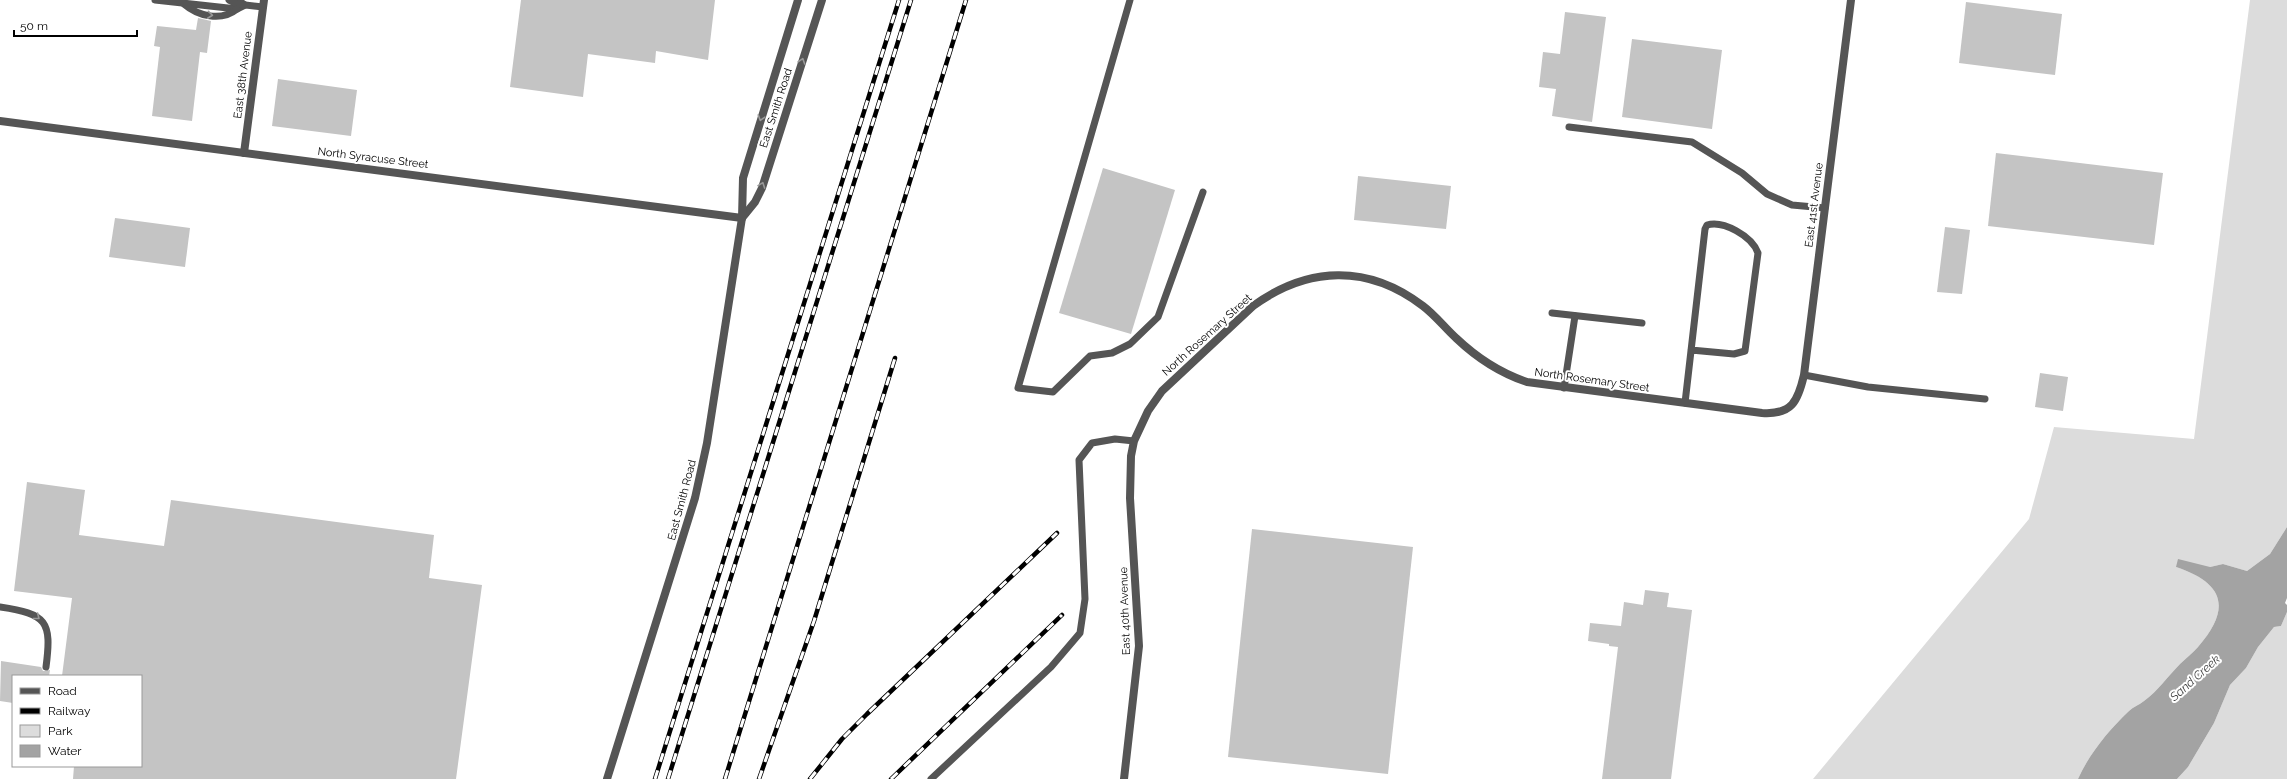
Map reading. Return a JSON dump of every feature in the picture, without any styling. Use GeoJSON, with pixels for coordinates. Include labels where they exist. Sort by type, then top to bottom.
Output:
{"type":"FeatureCollection","features":[{"type":"Feature","properties":{"kind":"street","name":"East Smith Road"},"geometry":{"type":"LineString","coordinates":[[608,779],[695,498],[707,443],[742,218],[741,197],[743,178],[798,0]]}},
{"type":"Feature","properties":{"kind":"street","name":"East Smith Road"},"geometry":{"type":"LineString","coordinates":[[742,218],[755,202],[762,188],[822,0]]}},
{"type":"Feature","properties":{"kind":"street","name":"East 41st Avenue"},"geometry":{"type":"LineString","coordinates":[[1789,408],[1800,392],[1804,375],[1851,0]]}},
{"type":"Feature","properties":{"kind":"street","name":"East 38th Avenue"},"geometry":{"type":"LineString","coordinates":[[244,153],[263,4]]}},
{"type":"Feature","properties":{"kind":"street","name":"North Syracuse Street"},"geometry":{"type":"LineString","coordinates":[[0,121],[742,218]]}},
{"type":"Feature","properties":{"kind":"street","name":"North Rosemary Street"},"geometry":{"type":"LineString","coordinates":[[1134,441],[1148,411],[1162,391],[1253,306],[1280,288],[1319,276],[1361,277],[1386,284],[1424,307],[1469,350],[1497,369],[1527,382],[1770,414],[1789,408]]}},
{"type":"Feature","properties":{"kind":"street","name":"East 40th Avenue"},"geometry":{"type":"LineString","coordinates":[[1124,779],[1139,646],[1130,498],[1130,456],[1134,441]]}},
{"type":"Feature","properties":{"kind":"lane"},"geometry":{"type":"LineString","coordinates":[[155,0],[237,9],[245,5]]}},
{"type":"Feature","properties":{"kind":"lane"},"geometry":{"type":"LineString","coordinates":[[229,0],[237,4],[245,5],[263,4]]}},
{"type":"Feature","properties":{"kind":"lane"},"geometry":{"type":"LineString","coordinates":[[238,0],[245,5]]}},
{"type":"Feature","properties":{"kind":"lane"},"geometry":{"type":"LineString","coordinates":[[1130,0],[1018,388],[1053,392],[1090,356],[1112,353],[1130,344],[1158,317],[1203,192]]}},
{"type":"Feature","properties":{"kind":"lane"},"geometry":{"type":"LineString","coordinates":[[1569,127],[1692,142],[1742,173],[1767,194],[1792,205],[1825,208]]}},
{"type":"Feature","properties":{"kind":"lane"},"geometry":{"type":"LineString","coordinates":[[1685,403],[1691,350],[1705,229],[1707,225],[1721,223],[1730,226],[1754,245],[1758,252],[1745,350],[1734,354],[1691,350]]}},
{"type":"Feature","properties":{"kind":"lane"},"geometry":{"type":"LineString","coordinates":[[1552,313],[1642,323]]}},
{"type":"Feature","properties":{"kind":"lane"},"geometry":{"type":"LineString","coordinates":[[1564,388],[1575,316]]}},
{"type":"Feature","properties":{"kind":"lane"},"geometry":{"type":"LineString","coordinates":[[1804,375],[1868,386],[1985,399]]}},
{"type":"Feature","properties":{"kind":"lane"},"geometry":{"type":"LineString","coordinates":[[931,779],[1052,666],[1080,633],[1086,599],[1079,460],[1092,443],[1115,438],[1134,441]]}},
{"type":"Feature","properties":{"kind":"lane"},"geometry":{"type":"LineString","coordinates":[[0,607],[33,614],[45,625],[49,642],[46,667]]}},
{"type":"Feature","properties":{"kind":"green space"},"geometry":{"type":"Polygon","coordinates":[[[2250,0],[2287,0],[2287,527],[2270,554],[2247,571],[2223,564],[2210,567],[2176,567],[2192,573],[2213,589],[2218,598],[2219,609],[2216,620],[2209,633],[2196,649],[2180,664],[2154,693],[2131,710],[2107,734],[2088,760],[2078,779],[1813,779],[2029,519],[2054,427],[2194,439],[2250,0]]]}},
{"type":"Feature","properties":{"kind":"green space"},"geometry":{"type":"Polygon","coordinates":[[[2287,612],[2287,779],[2177,779],[2188,767],[2214,723],[2230,685],[2246,668],[2258,647],[2274,627],[2281,626],[2287,612]]]}},
{"type":"Feature","properties":{"kind":"water","name":"Sand Creek"},"geometry":{"type":"Polygon","coordinates":[[[2287,527],[2287,598],[2285,603],[2287,605],[2287,612],[2281,626],[2274,627],[2258,647],[2246,668],[2230,685],[2214,723],[2188,767],[2177,779],[2078,779],[2088,760],[2107,734],[2131,710],[2154,693],[2180,664],[2196,649],[2209,633],[2216,620],[2219,609],[2218,598],[2213,589],[2192,573],[2176,567],[2178,559],[2210,567],[2223,564],[2247,571],[2270,554],[2287,527]]]}},
{"type":"Feature","properties":{"kind":"building"},"geometry":{"type":"Polygon","coordinates":[[[521,0],[715,0],[708,60],[656,51],[655,63],[588,54],[583,97],[510,87],[521,0]]]}},
{"type":"Feature","properties":{"kind":"building"},"geometry":{"type":"Polygon","coordinates":[[[1966,2],[2062,14],[2055,75],[1959,63],[1966,2]]]}},
{"type":"Feature","properties":{"kind":"building"},"geometry":{"type":"Polygon","coordinates":[[[1565,12],[1606,17],[1592,122],[1552,116],[1556,89],[1539,87],[1543,52],[1560,54],[1565,12]]]}},
{"type":"Feature","properties":{"kind":"building"},"geometry":{"type":"Polygon","coordinates":[[[198,18],[211,21],[207,53],[200,52],[192,121],[152,116],[160,47],[154,46],[157,26],[196,30],[198,18]]]}},
{"type":"Feature","properties":{"kind":"building"},"geometry":{"type":"Polygon","coordinates":[[[1632,39],[1722,50],[1712,129],[1622,117],[1632,39]]]}},
{"type":"Feature","properties":{"kind":"building"},"geometry":{"type":"Polygon","coordinates":[[[278,79],[357,90],[351,136],[272,126],[278,79]]]}},
{"type":"Feature","properties":{"kind":"building"},"geometry":{"type":"Polygon","coordinates":[[[1996,153],[2163,173],[2154,245],[1988,226],[1996,153]]]}},
{"type":"Feature","properties":{"kind":"building"},"geometry":{"type":"Polygon","coordinates":[[[1103,168],[1175,190],[1131,334],[1059,313],[1103,168]]]}},
{"type":"Feature","properties":{"kind":"building"},"geometry":{"type":"Polygon","coordinates":[[[1358,176],[1451,186],[1446,229],[1354,220],[1358,176]]]}},
{"type":"Feature","properties":{"kind":"building"},"geometry":{"type":"Polygon","coordinates":[[[115,218],[190,228],[185,267],[109,257],[115,218]]]}},
{"type":"Feature","properties":{"kind":"building"},"geometry":{"type":"Polygon","coordinates":[[[1945,227],[1970,230],[1962,294],[1937,292],[1945,227]]]}},
{"type":"Feature","properties":{"kind":"building"},"geometry":{"type":"Polygon","coordinates":[[[2040,373],[2068,377],[2063,411],[2035,407],[2040,373]]]}},
{"type":"Feature","properties":{"kind":"building"},"geometry":{"type":"Polygon","coordinates":[[[27,482],[85,490],[79,535],[164,546],[171,500],[434,535],[429,578],[482,585],[456,779],[73,779],[74,767],[142,767],[142,675],[62,675],[72,598],[14,591],[27,482]]]}},
{"type":"Feature","properties":{"kind":"building"},"geometry":{"type":"Polygon","coordinates":[[[1252,529],[1413,547],[1388,774],[1228,757],[1252,529]]]}},
{"type":"Feature","properties":{"kind":"building"},"geometry":{"type":"Polygon","coordinates":[[[1645,590],[1669,593],[1667,607],[1692,610],[1671,779],[1602,779],[1618,647],[1588,641],[1590,623],[1621,626],[1624,602],[1643,605],[1645,590]]]}},
{"type":"Feature","properties":{"kind":"building"},"geometry":{"type":"Polygon","coordinates":[[[1,661],[41,667],[43,671],[50,670],[49,675],[12,675],[12,703],[0,701],[1,661]]]}},
{"type":"Feature","properties":{"kind":"railway"},"geometry":{"type":"LineString","coordinates":[[655,779],[899,0]]}},
{"type":"Feature","properties":{"kind":"railway"},"geometry":{"type":"LineString","coordinates":[[668,779],[911,0]]}},
{"type":"Feature","properties":{"kind":"railway"},"geometry":{"type":"LineString","coordinates":[[725,779],[966,0]]}},
{"type":"Feature","properties":{"kind":"railway"},"geometry":{"type":"LineString","coordinates":[[759,779],[814,621],[895,358]]}},
{"type":"Feature","properties":{"kind":"railway"},"geometry":{"type":"LineString","coordinates":[[810,779],[842,739],[867,714],[1057,533]]}},
{"type":"Feature","properties":{"kind":"railway"},"geometry":{"type":"LineString","coordinates":[[891,779],[1062,615]]}}]}
